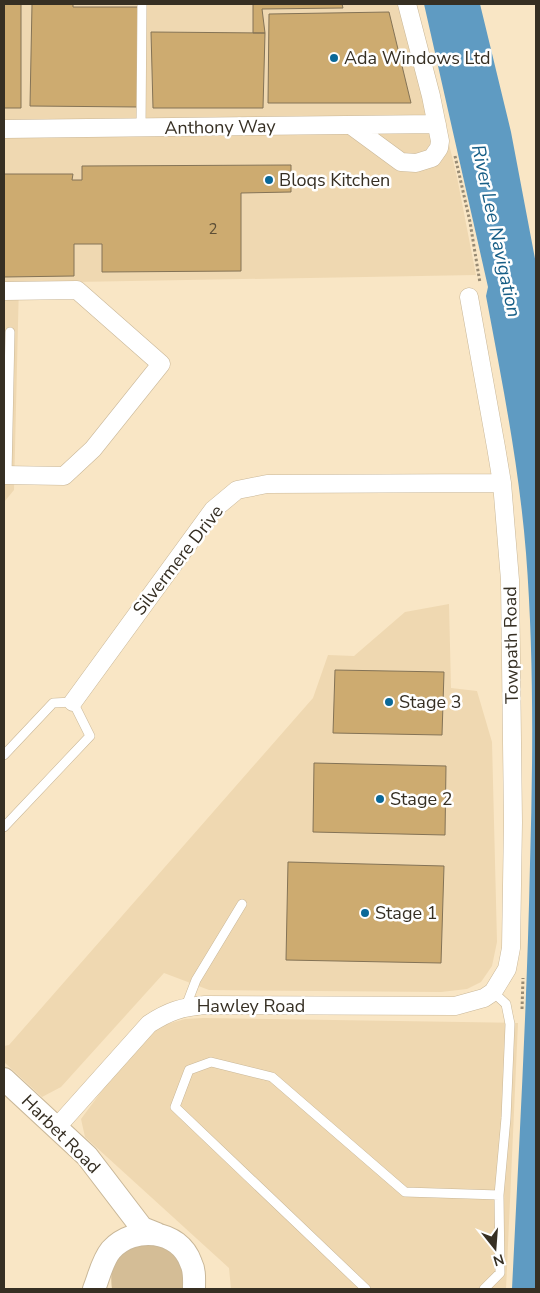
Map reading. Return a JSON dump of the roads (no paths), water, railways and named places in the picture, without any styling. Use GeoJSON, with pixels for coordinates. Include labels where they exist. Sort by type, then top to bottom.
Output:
{"type":"FeatureCollection","features":[{"type":"Feature","properties":{"kind":"street"},"geometry":{"type":"LineString","coordinates":[[352,126],[401,162],[416,163],[432,158],[439,148],[437,124],[407,4]]}},
{"type":"Feature","properties":{"kind":"street","name":"Anthony Way"},"geometry":{"type":"LineString","coordinates":[[4,129],[437,124]]}},
{"type":"Feature","properties":{"kind":"street"},"geometry":{"type":"LineString","coordinates":[[4,291],[77,290],[161,364],[93,449],[64,476],[5,475]]}},
{"type":"Feature","properties":{"kind":"street","name":"Towpath Road"},"geometry":{"type":"LineString","coordinates":[[469,297],[502,483],[510,580],[513,822],[511,948],[507,969],[493,992]]}},
{"type":"Feature","properties":{"kind":"street","name":"Silvermere Drive"},"geometry":{"type":"LineString","coordinates":[[73,702],[213,510],[237,490],[266,484],[502,483]]}},
{"type":"Feature","properties":{"kind":"street","name":"Hawley Road"},"geometry":{"type":"LineString","coordinates":[[57,1126],[149,1024],[168,1012],[186,1006],[455,1006],[484,998],[493,992]]}},
{"type":"Feature","properties":{"kind":"street","name":"Harbet Road"},"geometry":{"type":"LineString","coordinates":[[4,1079],[57,1126],[87,1156],[142,1228],[171,1239],[183,1249],[191,1262],[195,1277],[194,1289]]}},
{"type":"Feature","properties":{"kind":"street"},"geometry":{"type":"LineString","coordinates":[[94,1289],[118,1238],[115,1192]]}},
{"type":"Feature","properties":{"kind":"street"},"geometry":{"type":"LineString","coordinates":[[102,1289],[101,1276],[108,1256],[124,1240],[140,1234],[157,1234]]}},
{"type":"Feature","properties":{"kind":"lane"},"geometry":{"type":"LineString","coordinates":[[141,128],[142,4]]}},
{"type":"Feature","properties":{"kind":"lane"},"geometry":{"type":"LineString","coordinates":[[5,475],[10,332]]}},
{"type":"Feature","properties":{"kind":"lane"},"geometry":{"type":"LineString","coordinates":[[4,755],[53,703],[73,702],[90,736],[4,827]]}},
{"type":"Feature","properties":{"kind":"lane"},"geometry":{"type":"LineString","coordinates":[[186,1006],[196,980],[242,904]]}},
{"type":"Feature","properties":{"kind":"lane"},"geometry":{"type":"LineString","coordinates":[[484,1289],[500,1273],[498,1195],[506,1118],[510,1024],[506,1004],[493,992]]}},
{"type":"Feature","properties":{"kind":"lane"},"geometry":{"type":"LineString","coordinates":[[366,1289],[175,1107],[189,1070],[211,1062],[272,1076],[405,1192],[498,1195]]}},
{"type":"Feature","properties":{"kind":"water","name":"River Lee Navigation"},"geometry":{"type":"Polygon","coordinates":[[[424,4],[480,4],[511,132],[536,264],[536,1289],[512,1289],[525,1023],[532,786],[532,669],[526,553],[514,456],[486,296],[488,287],[424,4]]]}},
{"type":"Feature","properties":{"kind":"place","name":"Ada Windows Ltd"},"geometry":{"type":"Point","coordinates":[334,58]}},
{"type":"Feature","properties":{"kind":"place","name":"Bloqs Kitchen"},"geometry":{"type":"Point","coordinates":[269,180]}},
{"type":"Feature","properties":{"kind":"place","name":"Stage 3"},"geometry":{"type":"Point","coordinates":[389,702]}},
{"type":"Feature","properties":{"kind":"place","name":"Stage 2"},"geometry":{"type":"Point","coordinates":[380,799]}},
{"type":"Feature","properties":{"kind":"place","name":"Stage 1"},"geometry":{"type":"Point","coordinates":[365,913]}}]}
